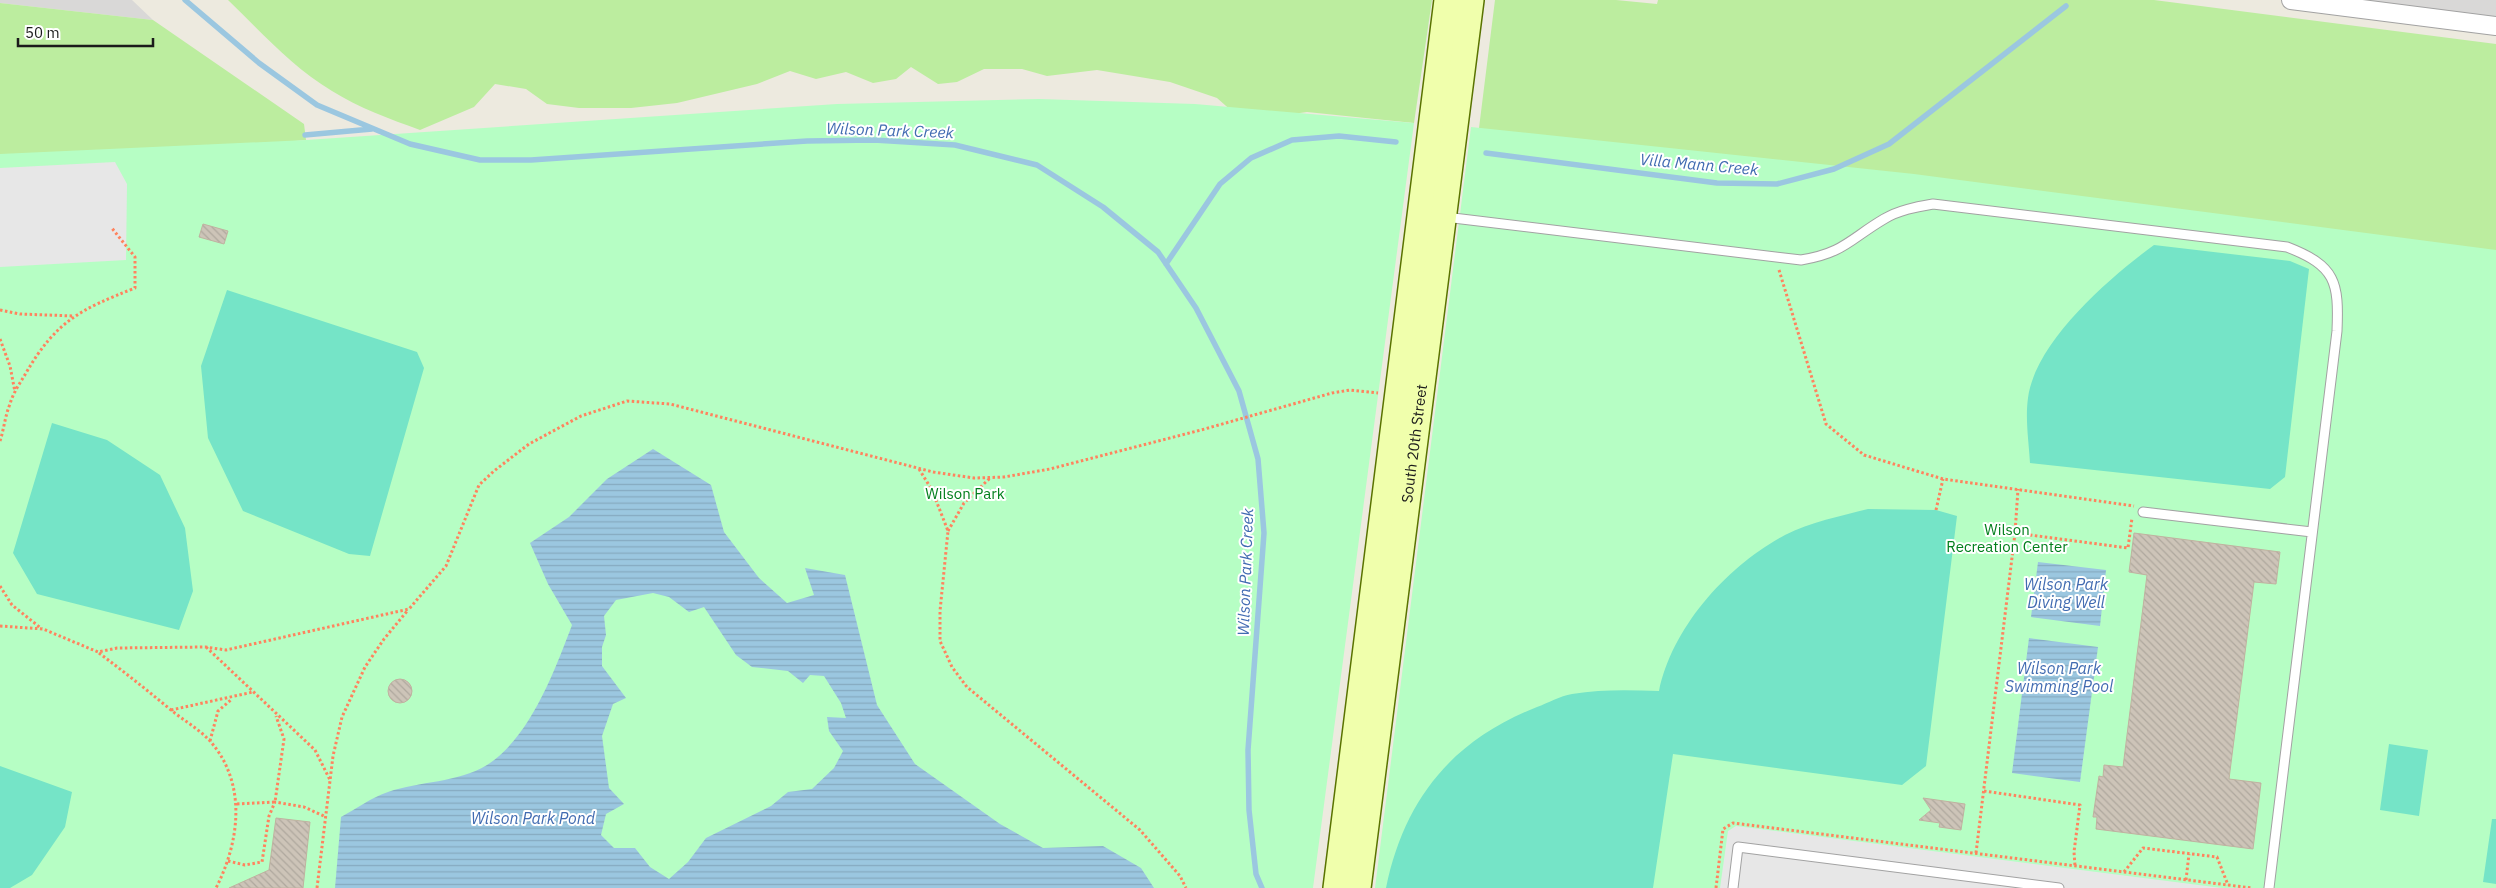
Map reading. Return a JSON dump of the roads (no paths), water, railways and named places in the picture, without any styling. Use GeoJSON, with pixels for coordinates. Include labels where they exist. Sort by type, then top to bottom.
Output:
{"type":"FeatureCollection","features":[{"type":"Feature","properties":{"kind":"street","name":"South 20th Street"},"geometry":{"type":"LineString","coordinates":[[1358,888],[1409,402],[1432,215],[1447,0]]}},
{"type":"Feature","properties":{"kind":"street","name":"South 20th Street"},"geometry":{"type":"LineString","coordinates":[[1432,215],[1471,0]]}},
{"type":"Feature","properties":{"kind":"street"},"geometry":{"type":"LineString","coordinates":[[2291,0],[2496,26]]}},
{"type":"Feature","properties":{"kind":"street","name":"South 20th Street"},"geometry":{"type":"LineString","coordinates":[[1336,888],[1409,402]]}},
{"type":"Feature","properties":{"kind":"lane"},"geometry":{"type":"LineString","coordinates":[[1432,215],[1801,260],[1824,256],[1844,247],[1885,219],[1908,208],[1933,204],[2288,247],[2310,256],[2328,270],[2335,288],[2338,306],[2337,331],[2268,888]]}},
{"type":"Feature","properties":{"kind":"lane"},"geometry":{"type":"LineString","coordinates":[[2143,512],[2312,532]]}},
{"type":"Feature","properties":{"kind":"lane"},"geometry":{"type":"LineString","coordinates":[[1732,888],[1738,847],[2059,888]]}},
{"type":"Feature","properties":{"kind":"water","name":"Wilson Park Pond"},"geometry":{"type":"Polygon","coordinates":[[[653,449],[711,485],[724,532],[759,578],[787,603],[814,595],[805,568],[845,575],[877,705],[915,764],[1000,824],[1043,848],[1103,846],[1141,868],[1154,888],[335,888],[341,817],[382,794],[400,788],[451,779],[487,765],[516,738],[528,721],[549,682],[572,625],[548,584],[530,543],[569,517],[607,479],[653,449]],[[653,593],[616,600],[604,616],[606,635],[602,647],[602,666],[626,698],[613,704],[602,736],[609,788],[624,804],[606,814],[601,835],[614,848],[635,848],[650,867],[669,879],[688,862],[706,838],[771,806],[788,792],[812,789],[834,768],[843,751],[829,731],[827,717],[846,718],[841,703],[824,676],[810,675],[803,683],[788,671],[752,667],[736,655],[704,607],[689,612],[669,597],[653,593]]]}},
{"type":"Feature","properties":{"kind":"water","name":"Wilson Park Diving Well"},"geometry":{"type":"Polygon","coordinates":[[[2038,562],[2106,570],[2100,626],[2031,617],[2038,562]]]}},
{"type":"Feature","properties":{"kind":"water","name":"Wilson Park Swimming Pool"},"geometry":{"type":"Polygon","coordinates":[[[2029,638],[2098,647],[2080,782],[2012,773],[2029,638]]]}},
{"type":"Feature","properties":{"kind":"waterway","name":"Wilson Park Creek"},"geometry":{"type":"LineString","coordinates":[[185,0],[259,63],[317,105],[410,144],[480,160],[531,160],[807,141],[874,140],[955,145],[1037,165],[1103,207],[1158,252],[1196,308],[1239,391],[1258,459],[1264,533],[1248,750],[1249,810],[1256,874],[1262,888]]}},
{"type":"Feature","properties":{"kind":"waterway","name":"Villa Mann Creek"},"geometry":{"type":"LineString","coordinates":[[1486,153],[1717,183],[1777,184],[1834,169],[1889,144],[2066,6]]}},
{"type":"Feature","properties":{"kind":"waterway"},"geometry":{"type":"LineString","coordinates":[[305,135],[372,129]]}},
{"type":"Feature","properties":{"kind":"waterway"},"geometry":{"type":"LineString","coordinates":[[1166,264],[1220,184],[1251,158],[1292,140],[1339,136],[1396,142]]}},
{"type":"Feature","properties":{"kind":"park label","name":"Wilson Park"},"geometry":{"type":"Point","coordinates":[965,494]}},
{"type":"Feature","properties":{"kind":"park label","name":"Wilson Recreation Center"},"geometry":{"type":"Point","coordinates":[2007,538]}}]}
